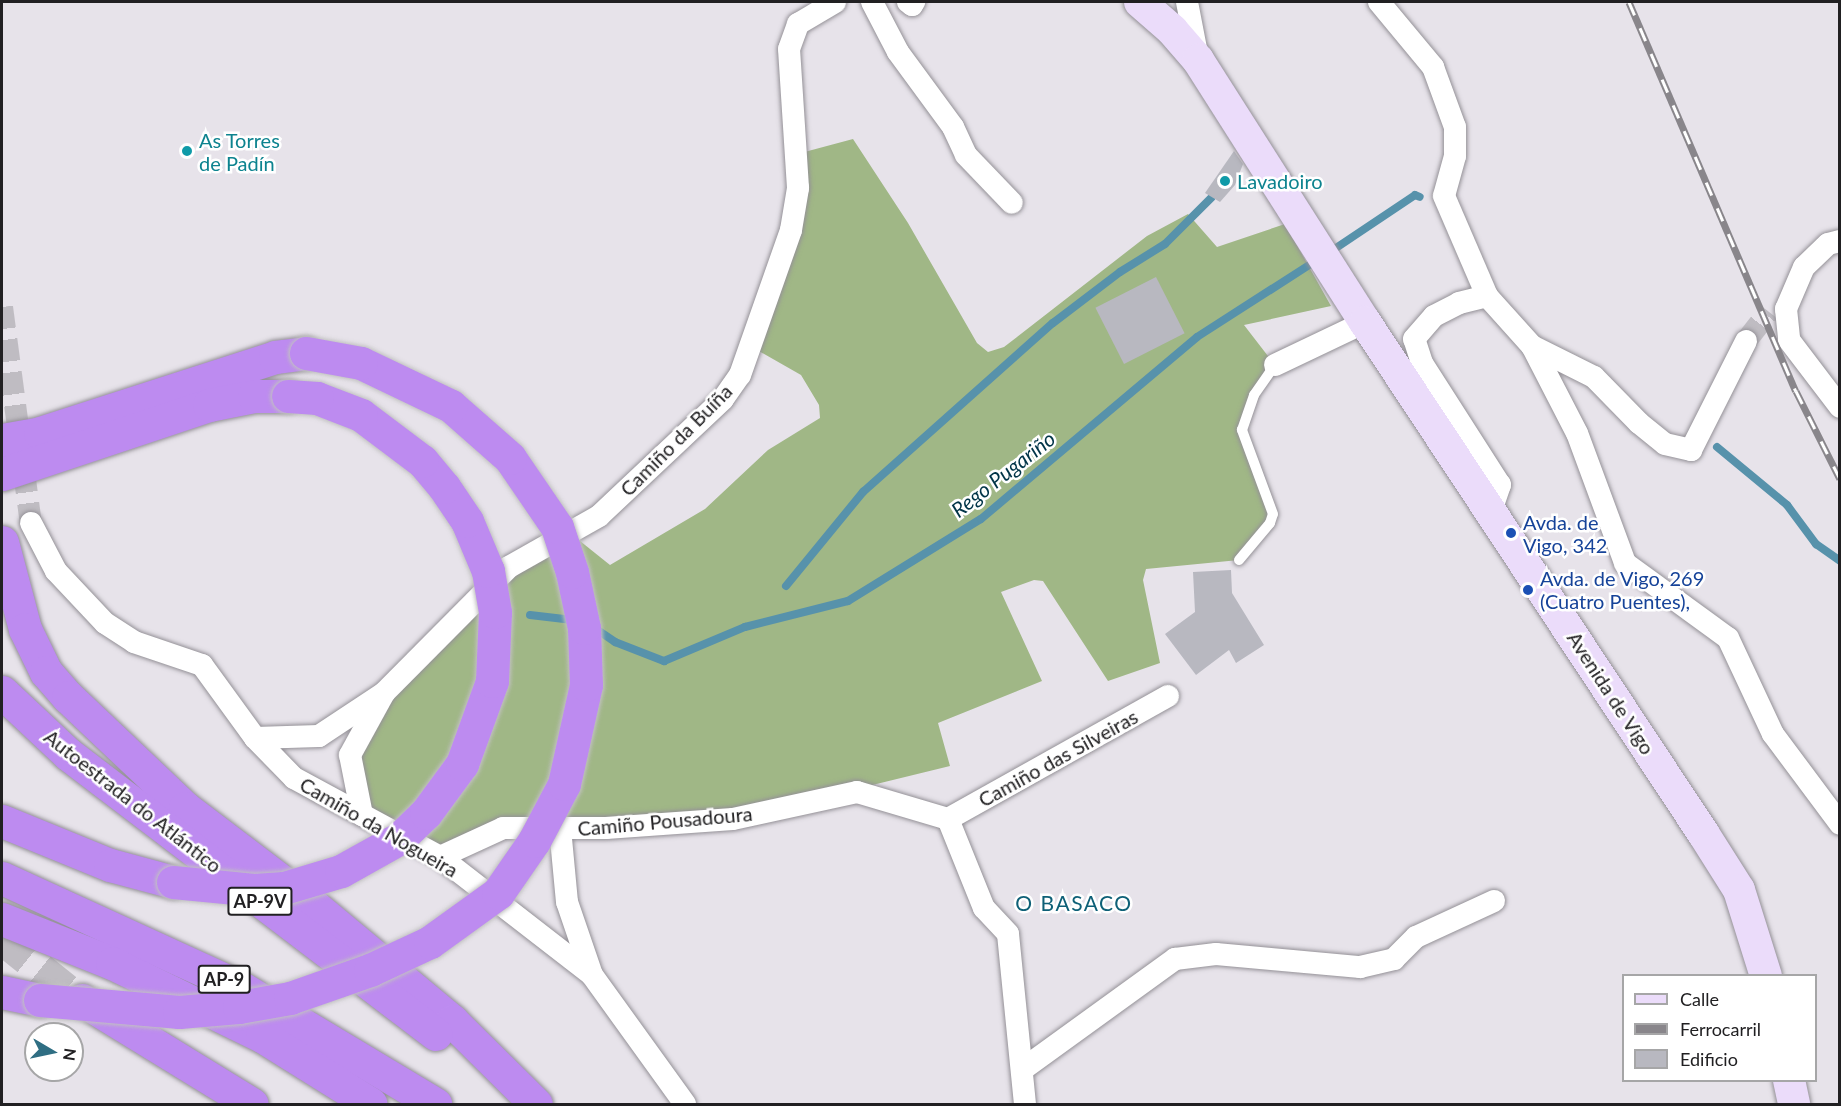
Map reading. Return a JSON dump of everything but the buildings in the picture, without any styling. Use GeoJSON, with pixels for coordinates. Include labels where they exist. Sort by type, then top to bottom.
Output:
{"type":"FeatureCollection","features":[{"type":"Feature","properties":{"kind":"highway"},"geometry":{"type":"LineString","coordinates":[[2,440],[40,433],[274,357],[306,353],[361,363],[451,406],[510,458],[556,527],[572,572],[584,628],[586,685],[564,784],[534,841],[498,893],[430,942],[370,970],[290,998],[229,1008],[133,1010],[54,995],[2,992]]}},
{"type":"Feature","properties":{"kind":"highway"},"geometry":{"type":"LineString","coordinates":[[2,474],[209,405],[254,396],[317,398],[361,415],[422,461],[467,521],[488,571],[495,612],[492,681],[462,764],[426,813],[399,838],[341,871],[284,888],[254,890],[173,882],[110,865],[2,821]]}},
{"type":"Feature","properties":{"kind":"highway"},"geometry":{"type":"LineString","coordinates":[[2,542],[25,629],[46,672],[68,697],[184,807],[314,906],[452,1021],[536,1104]]}},
{"type":"Feature","properties":{"kind":"highway","name":"Autoestrada do Atlántico"},"geometry":{"type":"LineString","coordinates":[[2,692],[68,754],[523,1104]]}},
{"type":"Feature","properties":{"kind":"highway","name":"AP-9"},"geometry":{"type":"LineString","coordinates":[[2,878],[238,986],[435,1104]]}},
{"type":"Feature","properties":{"kind":"highway","name":"AP-9"},"geometry":{"type":"LineString","coordinates":[[2,919],[112,963],[262,1036],[370,1104]]}},
{"type":"Feature","properties":{"kind":"highway"},"geometry":{"type":"LineString","coordinates":[[54,995],[252,1104]]}},
{"type":"Feature","properties":{"kind":"main road","name":"Avenida de Vigo"},"geometry":{"type":"LineString","coordinates":[[1140,2],[1172,30],[1198,60],[1360,315],[1739,890],[1766,974]]}},
{"type":"Feature","properties":{"kind":"main road"},"geometry":{"type":"LineString","coordinates":[[1789,1082],[1794,1104]]}},
{"type":"Feature","properties":{"kind":"street","name":"Camiño da Buíña"},"geometry":{"type":"LineString","coordinates":[[255,738],[318,736],[384,693],[509,567],[599,516],[723,399],[740,375],[791,230],[798,188],[789,49],[798,24],[835,2]]}},
{"type":"Feature","properties":{"kind":"street"},"geometry":{"type":"LineString","coordinates":[[872,2],[898,52],[932,104],[953,127],[966,155],[1012,203]]}},
{"type":"Feature","properties":{"kind":"street"},"geometry":{"type":"LineString","coordinates":[[908,2],[912,5],[914,2]]}},
{"type":"Feature","properties":{"kind":"street"},"geometry":{"type":"LineString","coordinates":[[1187,2],[1198,60]]}},
{"type":"Feature","properties":{"kind":"street"},"geometry":{"type":"LineString","coordinates":[[1379,2],[1433,67],[1455,127],[1455,156],[1444,196],[1487,296],[1532,346],[1577,433],[1624,563],[1728,638],[1773,734],[1839,824]]}},
{"type":"Feature","properties":{"kind":"street"},"geometry":{"type":"LineString","coordinates":[[1770,312],[1804,267],[1828,244],[1839,241]]}},
{"type":"Feature","properties":{"kind":"street"},"geometry":{"type":"LineString","coordinates":[[1804,267],[1786,309],[1789,340],[1839,407]]}},
{"type":"Feature","properties":{"kind":"street"},"geometry":{"type":"LineString","coordinates":[[1487,296],[1459,303],[1434,316],[1414,339],[1422,363],[1500,485],[1491,511]]}},
{"type":"Feature","properties":{"kind":"street"},"geometry":{"type":"LineString","coordinates":[[1275,364],[1360,315]]}},
{"type":"Feature","properties":{"kind":"street"},"geometry":{"type":"LineString","coordinates":[[1532,346],[1594,377],[1639,423],[1665,444],[1691,450],[1746,341]]}},
{"type":"Feature","properties":{"kind":"street","name":"Camiño da Nogueira"},"geometry":{"type":"LineString","coordinates":[[30,523],[56,571],[105,623],[134,642],[202,665],[255,738],[294,778],[440,857],[592,975],[685,1104]]}},
{"type":"Feature","properties":{"kind":"street","name":"Camiño da Buíña"},"geometry":{"type":"LineString","coordinates":[[362,815],[351,755],[384,693]]}},
{"type":"Feature","properties":{"kind":"street","name":"Camiño das Silveiras"},"geometry":{"type":"LineString","coordinates":[[948,819],[1168,696]]}},
{"type":"Feature","properties":{"kind":"street","name":"Camiño Pousadoura"},"geometry":{"type":"LineString","coordinates":[[440,857],[503,828],[560,828],[734,819],[857,792],[948,819]]}},
{"type":"Feature","properties":{"kind":"street"},"geometry":{"type":"LineString","coordinates":[[948,819],[984,908],[1008,934],[1025,1104]]}},
{"type":"Feature","properties":{"kind":"street","name":"Camiño da Nogueira"},"geometry":{"type":"LineString","coordinates":[[560,828],[567,902],[592,975]]}},
{"type":"Feature","properties":{"kind":"street"},"geometry":{"type":"LineString","coordinates":[[1023,1069],[1175,959],[1216,954],[1360,967],[1394,959],[1416,938],[1494,901]]}},
{"type":"Feature","properties":{"kind":"lane"},"geometry":{"type":"LineString","coordinates":[[1239,560],[1270,524],[1273,514],[1242,430],[1254,395],[1275,364]]}},
{"type":"Feature","properties":{"kind":"green space"},"geometry":{"type":"Polygon","coordinates":[[[853,139],[908,223],[977,343],[988,352],[1004,347],[1147,236],[1188,214],[1217,247],[1285,224],[1331,306],[1244,325],[1275,365],[1242,430],[1273,514],[1239,560],[1146,569],[1143,580],[1160,663],[1108,681],[1043,581],[1034,580],[1001,592],[1042,681],[938,723],[950,766],[733,819],[503,828],[440,857],[362,815],[350,755],[386,691],[509,567],[570,533],[610,565],[705,509],[768,450],[820,418],[819,405],[801,375],[750,346],[791,230],[797,154],[853,139]]]}},
{"type":"Feature","properties":{"kind":"waterway","name":"Rego Pugariño"},"geometry":{"type":"LineString","coordinates":[[1330,252],[1415,195],[1420,197]]}},
{"type":"Feature","properties":{"kind":"waterway"},"geometry":{"type":"LineString","coordinates":[[786,586],[863,492],[1053,323],[1120,272],[1165,244],[1212,197]]}},
{"type":"Feature","properties":{"kind":"waterway","name":"Rego Pugariño"},"geometry":{"type":"LineString","coordinates":[[593,627],[615,642],[664,661],[745,627],[848,601],[981,519],[1197,337],[1317,260]]}},
{"type":"Feature","properties":{"kind":"waterway","name":"Rego Pugariño"},"geometry":{"type":"LineString","coordinates":[[1717,447],[1787,505],[1816,544],[1840,561]]}},
{"type":"Feature","properties":{"kind":"waterway","name":"Rego Pugariño"},"geometry":{"type":"LineString","coordinates":[[530,615],[573,620]]}},
{"type":"Feature","properties":{"kind":"tunnel"},"geometry":{"type":"LineString","coordinates":[[2,307],[31,523]]}},
{"type":"Feature","properties":{"kind":"tunnel"},"geometry":{"type":"LineString","coordinates":[[1746,341],[1769,312]]}},
{"type":"Feature","properties":{"kind":"tunnel"},"geometry":{"type":"LineString","coordinates":[[2,938],[68,991]]}},
{"type":"Feature","properties":{"kind":"railway"},"geometry":{"type":"LineString","coordinates":[[1629,2],[1796,391],[1840,479]]}},
{"type":"Feature","properties":{"kind":"place","name":"As Torres de Padín"},"geometry":{"type":"Point","coordinates":[187,151]}},
{"type":"Feature","properties":{"kind":"place","name":"Lavadoiro"},"geometry":{"type":"Point","coordinates":[1225,181]}},
{"type":"Feature","properties":{"kind":"place","name":"Avda. de Vigo, 342"},"geometry":{"type":"Point","coordinates":[1511,533]}},
{"type":"Feature","properties":{"kind":"place","name":"Avda. de Vigo, 269 (Cuatro Puentes),"},"geometry":{"type":"Point","coordinates":[1528,590]}},
{"type":"Feature","properties":{"kind":"district","name":"O BASACO"},"geometry":{"type":"Point","coordinates":[1074,903]}}]}
